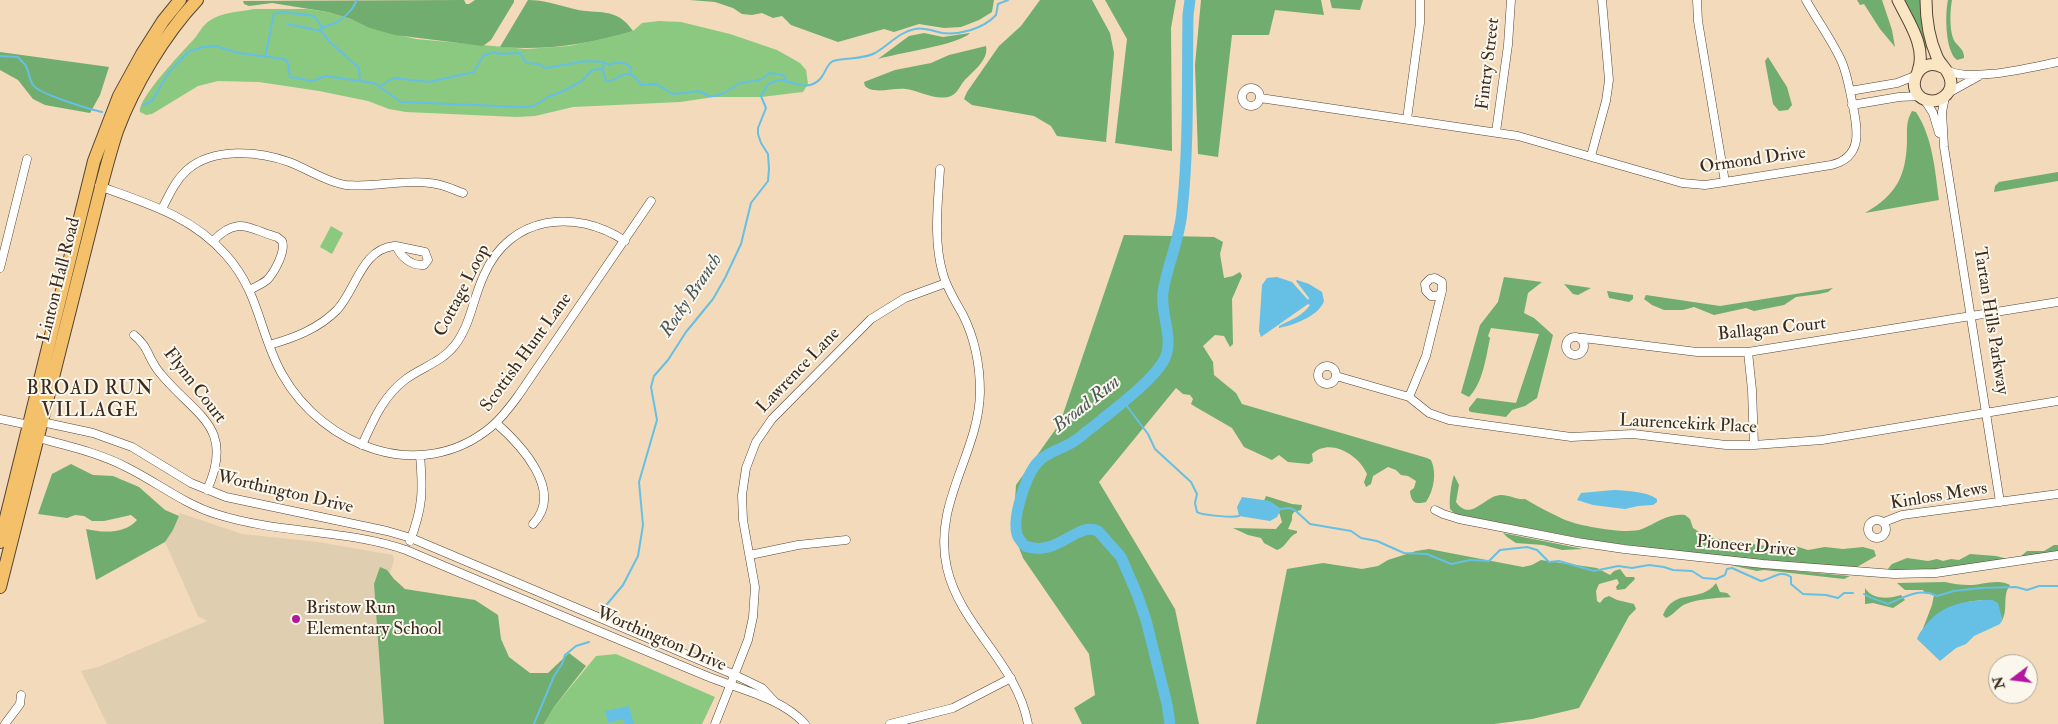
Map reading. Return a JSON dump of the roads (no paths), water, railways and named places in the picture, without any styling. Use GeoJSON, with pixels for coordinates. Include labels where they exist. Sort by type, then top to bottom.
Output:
{"type":"FeatureCollection","features":[{"type":"Feature","properties":{"kind":"main road","name":"Linton Hall Road"},"geometry":{"type":"LineString","coordinates":[[0,587],[42,422],[95,184],[103,137],[119,96],[142,54],[180,0]]}},
{"type":"Feature","properties":{"kind":"main road","name":"Linton Hall Road"},"geometry":{"type":"LineString","coordinates":[[0,542],[29,425],[95,184],[144,74],[196,0]]}},
{"type":"Feature","properties":{"kind":"street"},"geometry":{"type":"LineString","coordinates":[[1407,119],[1420,23],[1420,0]]}},
{"type":"Feature","properties":{"kind":"street","name":"Fintry Street"},"geometry":{"type":"LineString","coordinates":[[1496,132],[1508,45],[1511,0]]}},
{"type":"Feature","properties":{"kind":"street"},"geometry":{"type":"LineString","coordinates":[[1591,156],[1606,101],[1609,80],[1602,0]]}},
{"type":"Feature","properties":{"kind":"street"},"geometry":{"type":"LineString","coordinates":[[1696,0],[1725,182]]}},
{"type":"Feature","properties":{"kind":"street","name":"Ormond Drive"},"geometry":{"type":"LineString","coordinates":[[1260,98],[1496,132],[1591,156],[1682,183],[1705,185],[1839,162],[1851,153],[1857,138],[1850,91],[1841,60],[1806,0]]}},
{"type":"Feature","properties":{"kind":"street","name":"Tartan Hills Parkway"},"geometry":{"type":"LineString","coordinates":[[1898,0],[1920,50],[1921,61],[1914,86],[1933,113],[1944,147]]}},
{"type":"Feature","properties":{"kind":"street","name":"Tartan Hills Parkway"},"geometry":{"type":"LineString","coordinates":[[1926,0],[1931,39],[1944,68],[1950,75],[1951,83],[1942,112],[1944,147],[2000,502]]}},
{"type":"Feature","properties":{"kind":"street"},"geometry":{"type":"LineString","coordinates":[[1850,91],[1896,84],[1929,64],[1958,74],[1980,75],[2058,62]]}},
{"type":"Feature","properties":{"kind":"street"},"geometry":{"type":"LineString","coordinates":[[1852,105],[1899,97],[1922,97],[1934,101],[1964,82],[1980,75]]}},
{"type":"Feature","properties":{"kind":"street"},"geometry":{"type":"LineString","coordinates":[[162,209],[178,180],[195,164],[214,156],[239,154],[284,160],[342,184],[425,182],[443,185],[463,193]]}},
{"type":"Feature","properties":{"kind":"street"},"geometry":{"type":"LineString","coordinates":[[0,268],[28,159]]}},
{"type":"Feature","properties":{"kind":"street"},"geometry":{"type":"LineString","coordinates":[[940,169],[938,246],[946,283],[964,316],[975,346],[979,369],[980,394],[974,427],[945,518],[944,553],[947,570],[960,600],[1012,678],[1022,699],[1028,724]]}},
{"type":"Feature","properties":{"kind":"street","name":"Scottish Hunt Lane"},"geometry":{"type":"LineString","coordinates":[[95,184],[162,209],[190,224],[213,241],[238,269],[250,290],[269,345],[282,374],[301,401],[329,427],[362,445],[394,455],[420,455],[448,450],[475,438],[496,423],[518,396],[651,202]]}},
{"type":"Feature","properties":{"kind":"street","name":"Cottage Loop"},"geometry":{"type":"LineString","coordinates":[[362,445],[374,418],[393,391],[405,380],[440,360],[455,345],[468,324],[479,286],[489,264],[510,239],[528,228],[540,224],[564,221],[592,224],[625,241]]}},
{"type":"Feature","properties":{"kind":"street"},"geometry":{"type":"LineString","coordinates":[[213,241],[228,227],[239,225],[276,237],[282,241],[283,249],[272,272],[264,282],[250,290]]}},
{"type":"Feature","properties":{"kind":"street"},"geometry":{"type":"LineString","coordinates":[[269,345],[293,338],[329,317],[347,297],[375,253],[387,246],[396,246]]}},
{"type":"Feature","properties":{"kind":"street","name":"Lawrence Lane"},"geometry":{"type":"LineString","coordinates":[[715,724],[748,640],[753,617],[755,587],[743,520],[742,495],[750,455],[763,430],[781,408],[871,319],[905,298],[946,283]]}},
{"type":"Feature","properties":{"kind":"street"},"geometry":{"type":"LineString","coordinates":[[1409,397],[1426,356],[1442,291]]}},
{"type":"Feature","properties":{"kind":"street","name":"Ballagan Court"},"geometry":{"type":"LineString","coordinates":[[1575,337],[1697,352],[1748,352],[2058,302]]}},
{"type":"Feature","properties":{"kind":"street","name":"Flynn Court"},"geometry":{"type":"LineString","coordinates":[[134,335],[144,343],[160,373],[203,417],[214,433],[218,452],[217,465],[207,490]]}},
{"type":"Feature","properties":{"kind":"street"},"geometry":{"type":"LineString","coordinates":[[1748,352],[1752,390],[1754,445]]}},
{"type":"Feature","properties":{"kind":"street","name":"Laurencekirk Place"},"geometry":{"type":"LineString","coordinates":[[1336,376],[1409,397],[1433,415],[1449,420],[1571,437],[1633,434],[1702,443],[1754,445],[1822,440],[2058,401]]}},
{"type":"Feature","properties":{"kind":"street"},"geometry":{"type":"LineString","coordinates":[[0,419],[29,425],[38,438]]}},
{"type":"Feature","properties":{"kind":"street","name":"Worthington Drive"},"geometry":{"type":"LineString","coordinates":[[29,425],[42,422],[93,433],[124,444],[207,490],[243,502],[387,531],[411,538],[735,675],[762,688],[774,701]]}},
{"type":"Feature","properties":{"kind":"street"},"geometry":{"type":"LineString","coordinates":[[496,423],[523,449],[538,472],[543,494],[543,506],[533,524]]}},
{"type":"Feature","properties":{"kind":"street","name":"Worthington Drive"},"geometry":{"type":"LineString","coordinates":[[38,438],[114,460],[177,497],[214,514],[256,524],[381,542],[406,550],[731,686],[774,701],[791,710],[805,724]]}},
{"type":"Feature","properties":{"kind":"street"},"geometry":{"type":"LineString","coordinates":[[406,550],[418,519],[423,493],[420,455]]}},
{"type":"Feature","properties":{"kind":"street","name":"Kinloss Mews"},"geometry":{"type":"LineString","coordinates":[[1884,522],[1902,515],[2058,494]]}},
{"type":"Feature","properties":{"kind":"street","name":"Pioneer Drive"},"geometry":{"type":"LineString","coordinates":[[1435,510],[1459,519],[1601,546],[1748,562],[1894,574],[1936,573],[2058,555]]}},
{"type":"Feature","properties":{"kind":"street"},"geometry":{"type":"LineString","coordinates":[[750,555],[798,545],[846,540]]}},
{"type":"Feature","properties":{"kind":"street"},"geometry":{"type":"LineString","coordinates":[[890,724],[953,708],[1012,678]]}},
{"type":"Feature","properties":{"kind":"street"},"geometry":{"type":"LineString","coordinates":[[5,724],[20,704],[21,695]]}},
{"type":"Feature","properties":{"kind":"water"},"geometry":{"type":"Polygon","coordinates":[[[1277,277],[1292,282],[1308,300],[1309,298],[1296,281],[1309,284],[1322,292],[1324,301],[1317,311],[1305,319],[1279,328],[1279,326],[1304,312],[1310,305],[1308,304],[1261,337],[1259,331],[1262,285],[1267,278],[1277,277]]]}},
{"type":"Feature","properties":{"kind":"water"},"geometry":{"type":"Polygon","coordinates":[[[1614,490],[1647,494],[1657,499],[1657,502],[1653,505],[1625,509],[1593,505],[1577,500],[1581,493],[1614,490]]]}},
{"type":"Feature","properties":{"kind":"water"},"geometry":{"type":"Polygon","coordinates":[[[1242,497],[1270,501],[1281,509],[1277,517],[1270,521],[1239,516],[1237,507],[1242,497]]]}},
{"type":"Feature","properties":{"kind":"water"},"geometry":{"type":"Polygon","coordinates":[[[1992,600],[1998,603],[2002,618],[2000,624],[1974,636],[1966,644],[1956,648],[1940,661],[1917,639],[1932,619],[1944,609],[1966,602],[1992,600]]]}},
{"type":"Feature","properties":{"kind":"water"},"geometry":{"type":"Polygon","coordinates":[[[629,706],[634,724],[625,724],[623,719],[608,723],[605,711],[629,706]]]}},
{"type":"Feature","properties":{"kind":"waterway"},"geometry":{"type":"LineString","coordinates":[[319,30],[342,18],[349,12],[357,0]]}},
{"type":"Feature","properties":{"kind":"waterway","name":"Rocky Branch"},"geometry":{"type":"LineString","coordinates":[[603,609],[623,585],[638,556],[643,525],[639,482],[657,420],[651,387],[654,376],[713,299],[741,244],[751,203],[768,181],[768,154],[758,134],[758,128],[766,108],[761,96],[768,84],[779,80],[801,85],[811,85],[821,78],[829,64],[833,61],[870,55],[904,33],[915,29],[942,33],[971,30],[991,20],[996,15],[998,4],[1008,0]]}},
{"type":"Feature","properties":{"kind":"waterway","name":"Broad Run"},"geometry":{"type":"LineString","coordinates":[[1170,724],[1167,704],[1146,620],[1121,557],[1098,531],[1090,529],[1082,531],[1057,544],[1036,548],[1025,546],[1018,537],[1016,526],[1022,495],[1030,474],[1040,460],[1072,443],[1131,396],[1157,370],[1167,354],[1168,337],[1163,292],[1179,232],[1182,211],[1187,138],[1188,15],[1190,0]]}},
{"type":"Feature","properties":{"kind":"waterway"},"geometry":{"type":"LineString","coordinates":[[265,57],[274,14],[281,12],[314,16],[322,27]]}},
{"type":"Feature","properties":{"kind":"waterway"},"geometry":{"type":"LineString","coordinates":[[287,24],[321,31],[330,42],[359,68],[360,81]]}},
{"type":"Feature","properties":{"kind":"waterway"},"geometry":{"type":"LineString","coordinates":[[143,105],[152,101],[169,72],[188,52],[203,47],[216,46],[238,53],[284,59],[288,63],[290,77],[313,81],[325,76],[374,83],[401,102],[534,106],[548,97],[582,81],[592,70],[599,69],[603,70],[606,81],[629,74],[642,85],[657,84],[675,94],[699,91],[709,96],[715,96],[740,83],[760,80],[770,73],[783,75],[787,82]]}},
{"type":"Feature","properties":{"kind":"waterway"},"geometry":{"type":"LineString","coordinates":[[380,86],[394,78],[429,82],[474,72],[483,56],[494,52],[499,54],[520,53],[526,63],[539,64],[545,68],[587,61],[604,62],[603,70]]}},
{"type":"Feature","properties":{"kind":"waterway"},"geometry":{"type":"LineString","coordinates":[[0,56],[18,57],[26,66],[33,85],[44,93],[102,112]]}},
{"type":"Feature","properties":{"kind":"waterway"},"geometry":{"type":"LineString","coordinates":[[604,62],[609,65],[617,63],[626,64],[631,67],[630,73]]}},
{"type":"Feature","properties":{"kind":"waterway"},"geometry":{"type":"LineString","coordinates":[[1123,401],[1148,434],[1155,449],[1191,482],[1197,494],[1195,503],[1197,512],[1217,516],[1239,516]]}},
{"type":"Feature","properties":{"kind":"waterway"},"geometry":{"type":"LineString","coordinates":[[1281,509],[1290,508],[1296,511],[1310,524],[1351,531],[1361,538],[1377,541],[1404,553],[1427,554],[1451,564],[1470,560],[1489,561],[1500,550],[1527,547],[1537,550],[1549,562],[1559,561],[1594,571],[1618,566],[1632,568],[1649,565],[1673,570],[1692,571],[1703,578],[1716,579],[1725,575],[1727,569],[1732,568],[1761,581],[1780,574],[1787,575],[1791,577],[1791,584],[1803,594],[1826,595],[1838,598],[1844,593],[1853,593]]}},
{"type":"Feature","properties":{"kind":"waterway"},"geometry":{"type":"LineString","coordinates":[[1864,594],[1888,604],[1905,596],[1918,593],[1937,596],[1954,591],[1981,588],[2016,587],[2027,590],[2039,586],[2058,586]]}},
{"type":"Feature","properties":{"kind":"waterway","name":"Rocky Branch"},"geometry":{"type":"LineString","coordinates":[[534,724],[565,655],[576,646],[589,642]]}},
{"type":"Feature","properties":{"kind":"place","name":"Bristow Run Elementary School"},"geometry":{"type":"Point","coordinates":[296,619]}},
{"type":"Feature","properties":{"kind":"district","name":"BROAD RUN VILLAGE"},"geometry":{"type":"Point","coordinates":[90,401]}}]}
